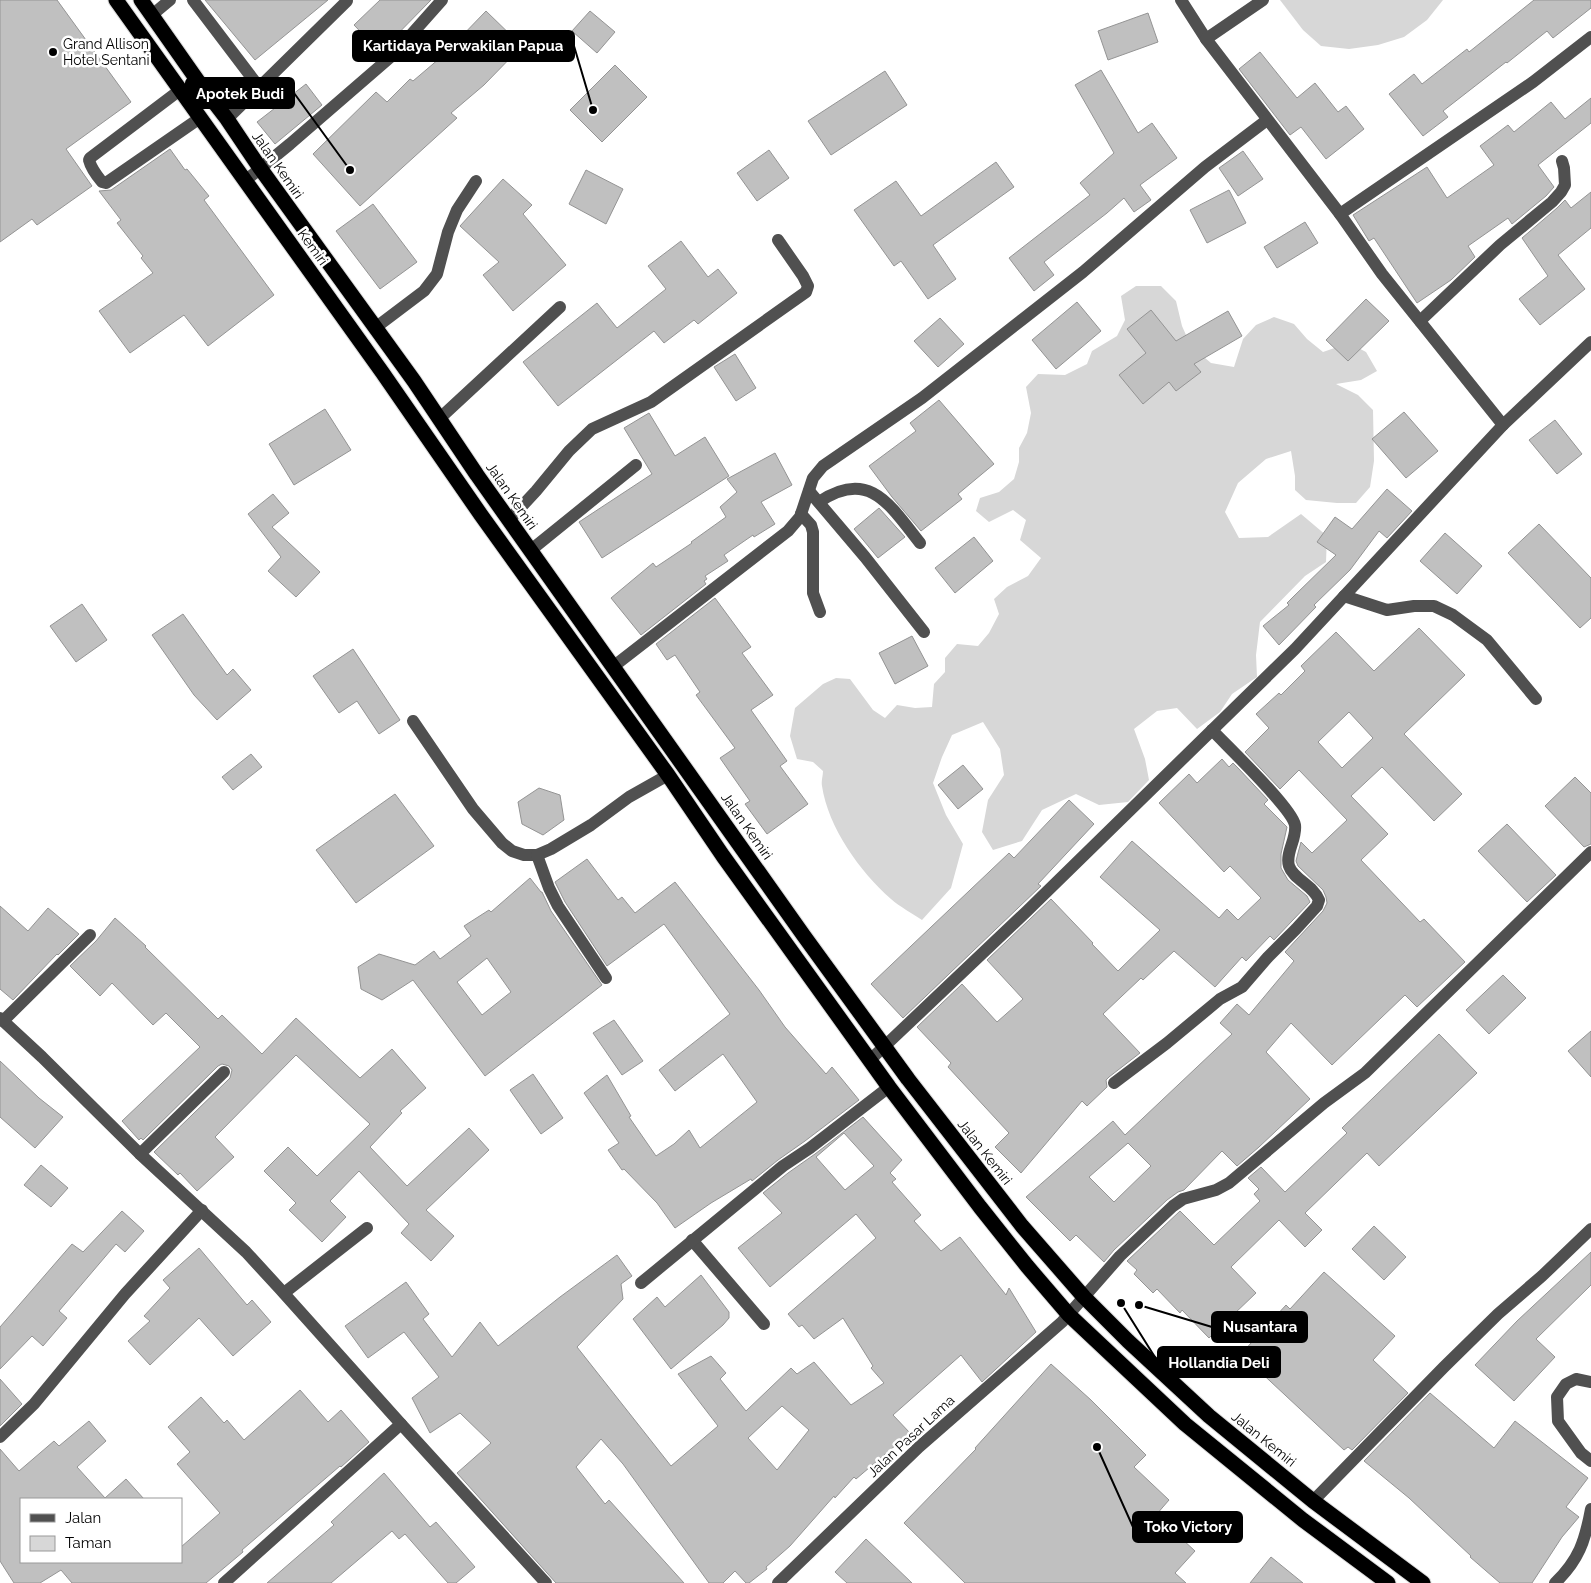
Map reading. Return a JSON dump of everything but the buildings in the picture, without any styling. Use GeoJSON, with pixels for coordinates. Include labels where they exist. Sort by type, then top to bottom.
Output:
{"type":"FeatureCollection","features":[{"type":"Feature","properties":{"kind":"highway","name":"Kemiri"},"geometry":{"type":"LineString","coordinates":[[116,0],[382,372],[481,515]]}},
{"type":"Feature","properties":{"kind":"highway","name":"Jalan Kemiri"},"geometry":{"type":"LineString","coordinates":[[141,0],[885,1047],[1022,1226],[1084,1298],[1128,1342],[1209,1416],[1313,1501],[1423,1583]]}},
{"type":"Feature","properties":{"kind":"highway"},"geometry":{"type":"LineString","coordinates":[[498,503],[481,515],[889,1087],[1027,1266],[1069,1315],[1185,1424],[1303,1520],[1382,1581]]}},
{"type":"Feature","properties":{"kind":"street"},"geometry":{"type":"LineString","coordinates":[[152,15],[170,0]]}},
{"type":"Feature","properties":{"kind":"street"},"geometry":{"type":"LineString","coordinates":[[193,0],[259,87]]}},
{"type":"Feature","properties":{"kind":"street"},"geometry":{"type":"LineString","coordinates":[[245,181],[394,54],[442,0]]}},
{"type":"Feature","properties":{"kind":"street"},"geometry":{"type":"LineString","coordinates":[[1181,0],[1206,38],[1340,214],[1382,274],[1503,425]]}},
{"type":"Feature","properties":{"kind":"street"},"geometry":{"type":"LineString","coordinates":[[1206,38],[1263,0]]}},
{"type":"Feature","properties":{"kind":"street"},"geometry":{"type":"LineString","coordinates":[[227,119],[347,1]]}},
{"type":"Feature","properties":{"kind":"street"},"geometry":{"type":"LineString","coordinates":[[1340,214],[1533,82],[1591,37]]}},
{"type":"Feature","properties":{"kind":"street"},"geometry":{"type":"LineString","coordinates":[[180,90],[90,158],[90,164],[102,182],[106,183],[200,118]]}},
{"type":"Feature","properties":{"kind":"street"},"geometry":{"type":"LineString","coordinates":[[614,666],[788,531],[801,514],[813,478],[823,466],[922,398],[1023,320],[1083,272],[1205,167],[1267,120]]}},
{"type":"Feature","properties":{"kind":"street"},"geometry":{"type":"LineString","coordinates":[[1420,321],[1500,245],[1552,202],[1561,192],[1565,185],[1562,160]]}},
{"type":"Feature","properties":{"kind":"street"},"geometry":{"type":"LineString","coordinates":[[375,328],[424,291],[437,274],[456,210],[476,181]]}},
{"type":"Feature","properties":{"kind":"street"},"geometry":{"type":"LineString","coordinates":[[509,520],[536,491],[569,450],[592,429],[651,402],[806,292],[808,286],[803,276],[778,240]]}},
{"type":"Feature","properties":{"kind":"street"},"geometry":{"type":"LineString","coordinates":[[439,419],[560,307]]}},
{"type":"Feature","properties":{"kind":"street"},"geometry":{"type":"LineString","coordinates":[[870,1060],[1026,912],[1295,649],[1422,510],[1503,425],[1591,342]]}},
{"type":"Feature","properties":{"kind":"street"},"geometry":{"type":"LineString","coordinates":[[531,550],[636,465]]}},
{"type":"Feature","properties":{"kind":"street"},"geometry":{"type":"LineString","coordinates":[[819,502],[829,495],[846,489],[861,488],[890,504],[920,543]]}},
{"type":"Feature","properties":{"kind":"street"},"geometry":{"type":"LineString","coordinates":[[809,491],[865,557],[924,632]]}},
{"type":"Feature","properties":{"kind":"street"},"geometry":{"type":"LineString","coordinates":[[801,514],[811,525],[813,532],[813,593],[820,612]]}},
{"type":"Feature","properties":{"kind":"street"},"geometry":{"type":"LineString","coordinates":[[1344,596],[1387,610],[1414,606],[1434,606],[1453,615],[1487,640],[1536,699]]}},
{"type":"Feature","properties":{"kind":"street"},"geometry":{"type":"LineString","coordinates":[[413,721],[473,809],[502,843],[512,851],[524,855],[537,855],[551,849],[591,825],[629,797],[668,775]]}},
{"type":"Feature","properties":{"kind":"street"},"geometry":{"type":"LineString","coordinates":[[1114,1084],[1167,1044],[1220,999],[1242,987],[1301,923],[1319,900],[1316,894],[1290,868],[1288,860],[1295,824],[1289,814],[1278,799],[1212,730]]}},
{"type":"Feature","properties":{"kind":"street","name":"Jalan Pasar Lama"},"geometry":{"type":"LineString","coordinates":[[778,1583],[919,1447],[1069,1315],[1120,1256],[1173,1206],[1183,1199],[1216,1190],[1229,1183],[1324,1103],[1365,1073],[1591,852]]}},
{"type":"Feature","properties":{"kind":"street"},"geometry":{"type":"LineString","coordinates":[[537,855],[558,906],[606,978]]}},
{"type":"Feature","properties":{"kind":"street"},"geometry":{"type":"LineString","coordinates":[[90,935],[2,1020],[140,1154],[246,1252],[546,1583]]}},
{"type":"Feature","properties":{"kind":"street"},"geometry":{"type":"LineString","coordinates":[[140,1154],[224,1072]]}},
{"type":"Feature","properties":{"kind":"street"},"geometry":{"type":"LineString","coordinates":[[640,1283],[783,1166],[810,1148],[889,1087]]}},
{"type":"Feature","properties":{"kind":"street"},"geometry":{"type":"LineString","coordinates":[[0,1437],[34,1404],[125,1294],[202,1210]]}},
{"type":"Feature","properties":{"kind":"street"},"geometry":{"type":"LineString","coordinates":[[284,1292],[367,1228]]}},
{"type":"Feature","properties":{"kind":"street"},"geometry":{"type":"LineString","coordinates":[[1313,1501],[1498,1314],[1542,1276],[1591,1229]]}},
{"type":"Feature","properties":{"kind":"street"},"geometry":{"type":"LineString","coordinates":[[692,1240],[764,1324]]}},
{"type":"Feature","properties":{"kind":"street"},"geometry":{"type":"LineString","coordinates":[[1591,1382],[1576,1379],[1566,1384],[1558,1397],[1558,1421],[1581,1453],[1591,1461]]}},
{"type":"Feature","properties":{"kind":"street"},"geometry":{"type":"LineString","coordinates":[[224,1583],[402,1424]]}},
{"type":"Feature","properties":{"kind":"street"},"geometry":{"type":"LineString","coordinates":[[1555,1583],[1579,1554],[1588,1527],[1591,1509]]}},
{"type":"Feature","properties":{"kind":"green space"},"geometry":{"type":"Polygon","coordinates":[[[1280,0],[1443,0],[1427,20],[1404,37],[1378,45],[1349,49],[1321,46],[1303,30],[1280,0]]]}},
{"type":"Feature","properties":{"kind":"green space"},"geometry":{"type":"Polygon","coordinates":[[[1136,286],[1161,286],[1176,301],[1182,326],[1191,346],[1211,363],[1234,367],[1243,339],[1256,325],[1274,317],[1294,324],[1307,339],[1323,352],[1349,343],[1366,352],[1377,371],[1361,380],[1336,384],[1358,395],[1373,410],[1374,461],[1370,487],[1356,503],[1306,500],[1295,490],[1291,451],[1266,459],[1238,483],[1225,512],[1239,538],[1268,537],[1301,514],[1327,536],[1326,562],[1305,576],[1260,622],[1256,655],[1257,677],[1232,694],[1220,712],[1197,729],[1177,708],[1157,711],[1134,729],[1145,759],[1149,780],[1128,802],[1099,805],[1076,794],[1042,810],[1022,841],[993,850],[982,832],[988,800],[1004,775],[1000,749],[983,722],[952,735],[933,783],[946,815],[963,844],[951,888],[922,920],[895,902],[879,888],[857,862],[838,833],[825,802],[822,784],[823,771],[813,762],[797,759],[790,736],[795,708],[823,684],[836,678],[850,679],[873,710],[885,718],[897,705],[915,708],[932,707],[934,684],[945,672],[945,658],[957,644],[978,646],[989,633],[999,614],[994,599],[1007,587],[1028,576],[1041,558],[1020,540],[1026,520],[1013,510],[989,522],[976,511],[980,498],[999,492],[1014,479],[1019,462],[1019,448],[1027,433],[1031,413],[1026,387],[1038,374],[1065,375],[1087,364],[1092,351],[1117,336],[1125,320],[1121,296],[1136,286]]]}},
{"type":"Feature","properties":{"kind":"place","name":"Grand Allison Hotel Sentani"},"geometry":{"type":"Point","coordinates":[53,52]}},
{"type":"Feature","properties":{"kind":"place","name":"Kartidaya Perwakilan Papua"},"geometry":{"type":"Point","coordinates":[593,110]}},
{"type":"Feature","properties":{"kind":"place","name":"Apotek Budi"},"geometry":{"type":"Point","coordinates":[350,170]}},
{"type":"Feature","properties":{"kind":"place","name":"Hollandia Deli"},"geometry":{"type":"Point","coordinates":[1121,1303]}},
{"type":"Feature","properties":{"kind":"place","name":"Nusantara"},"geometry":{"type":"Point","coordinates":[1139,1305]}},
{"type":"Feature","properties":{"kind":"place","name":"Toko Victory"},"geometry":{"type":"Point","coordinates":[1097,1447]}}]}
